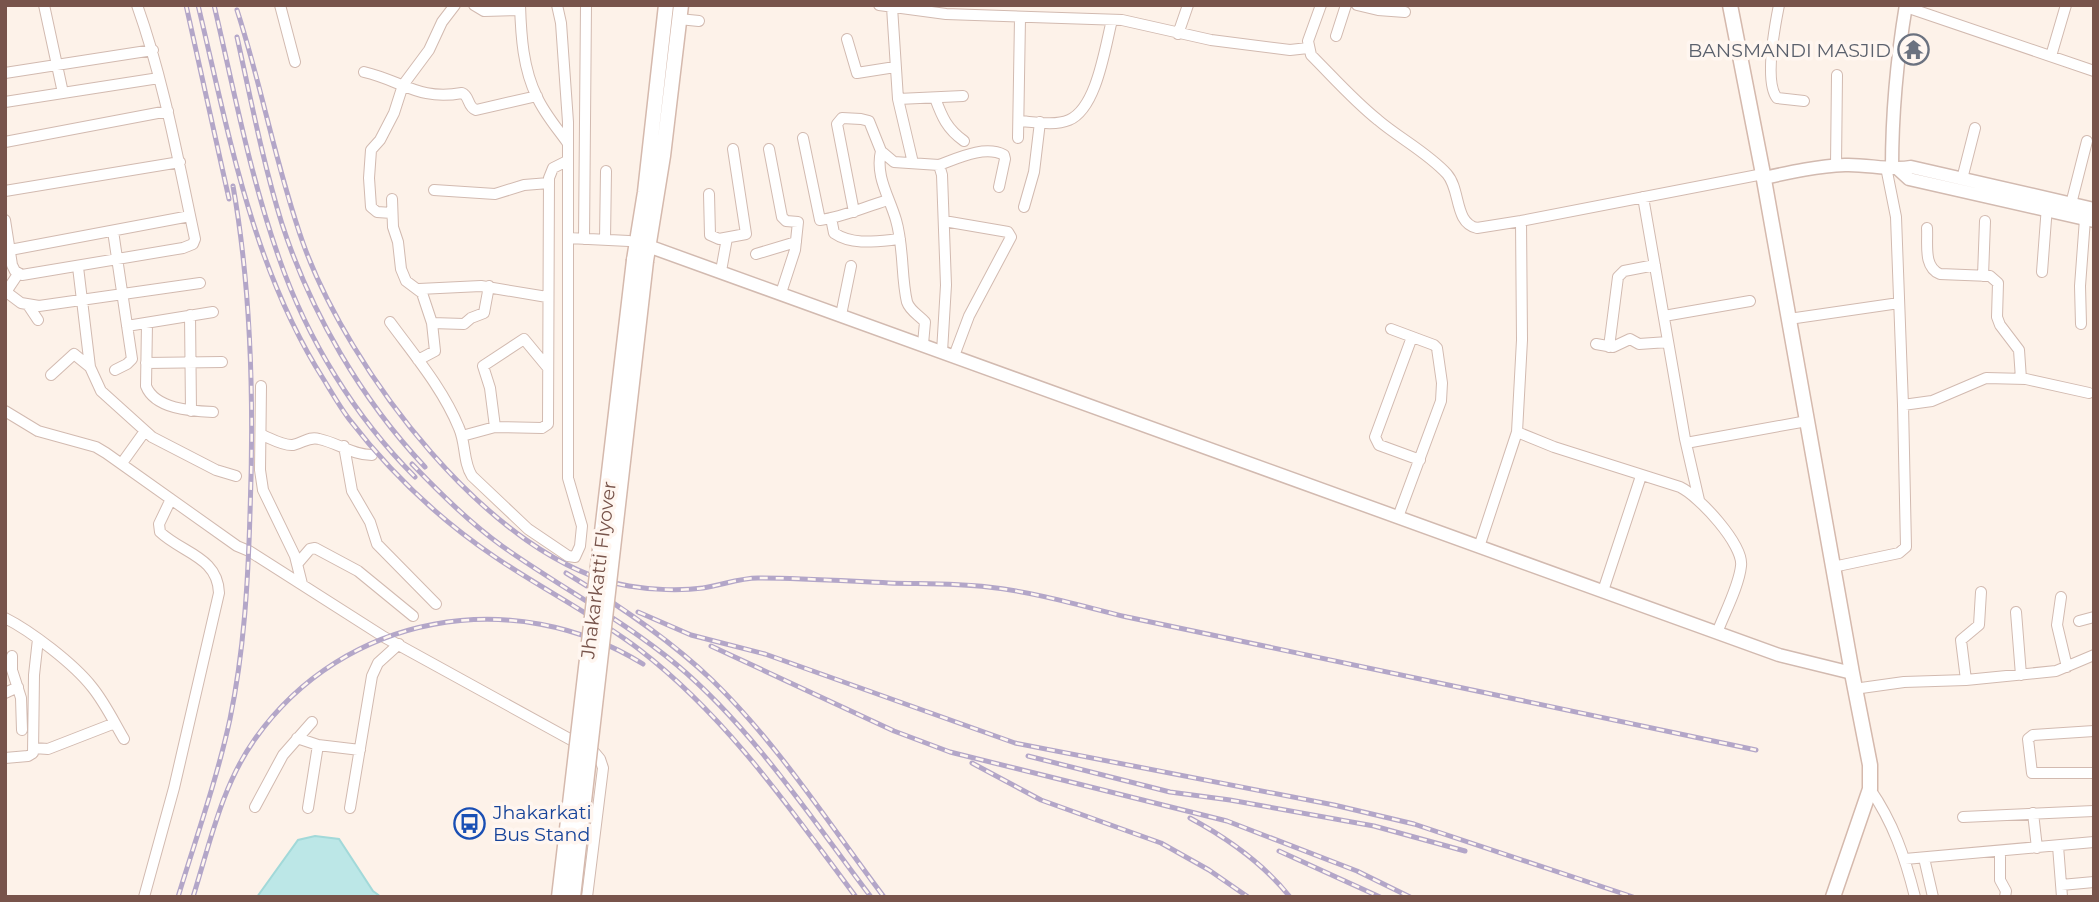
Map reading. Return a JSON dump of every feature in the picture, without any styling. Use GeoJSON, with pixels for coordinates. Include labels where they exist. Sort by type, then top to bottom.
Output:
{"type":"FeatureCollection","features":[{"type":"Feature","properties":{"kind":"main road"},"geometry":{"type":"LineString","coordinates":[[641,252],[666,5]]}},
{"type":"Feature","properties":{"kind":"main road"},"geometry":{"type":"LineString","coordinates":[[1730,5],[1764,176],[1854,688],[1870,765],[1870,789],[1833,897]]}},
{"type":"Feature","properties":{"kind":"main road"},"geometry":{"type":"LineString","coordinates":[[641,252],[663,156],[680,12]]}},
{"type":"Feature","properties":{"kind":"main road","name":"Jhakarkatti Flyover"},"geometry":{"type":"LineString","coordinates":[[559,897],[641,252]]}},
{"type":"Feature","properties":{"kind":"main road","name":"Jhakarkatti Flyover"},"geometry":{"type":"LineString","coordinates":[[573,897],[641,252]]}},
{"type":"Feature","properties":{"kind":"street"},"geometry":{"type":"LineString","coordinates":[[44,5],[63,93]]}},
{"type":"Feature","properties":{"kind":"street"},"geometry":{"type":"LineString","coordinates":[[5,220],[12,265],[18,274],[22,275],[189,247],[195,239],[153,50],[137,5]]}},
{"type":"Feature","properties":{"kind":"street"},"geometry":{"type":"LineString","coordinates":[[280,5],[295,62]]}},
{"type":"Feature","properties":{"kind":"street"},"geometry":{"type":"LineString","coordinates":[[392,213],[377,212],[371,207],[370,153],[394,113],[403,85],[425,57],[442,22],[455,5]]}},
{"type":"Feature","properties":{"kind":"street"},"geometry":{"type":"LineString","coordinates":[[474,5],[484,10],[520,7],[525,59],[537,96],[567,142]]}},
{"type":"Feature","properties":{"kind":"street"},"geometry":{"type":"LineString","coordinates":[[390,322],[437,387],[462,436],[466,464],[472,476],[528,529],[572,558],[578,555],[582,531],[568,478],[567,142],[558,5]]}},
{"type":"Feature","properties":{"kind":"street"},"geometry":{"type":"LineString","coordinates":[[584,239],[586,5]]}},
{"type":"Feature","properties":{"kind":"street"},"geometry":{"type":"LineString","coordinates":[[879,5],[918,12],[1132,22],[1178,34],[1290,50],[1308,48]]}},
{"type":"Feature","properties":{"kind":"street"},"geometry":{"type":"LineString","coordinates":[[1006,5],[1007,17]]}},
{"type":"Feature","properties":{"kind":"street"},"geometry":{"type":"LineString","coordinates":[[1178,34],[1188,5]]}},
{"type":"Feature","properties":{"kind":"street"},"geometry":{"type":"LineString","coordinates":[[1321,5],[1308,41],[1311,55],[1357,102],[1448,175],[1457,192],[1466,223],[1478,228],[1836,165],[1911,167],[2091,215]]}},
{"type":"Feature","properties":{"kind":"street"},"geometry":{"type":"LineString","coordinates":[[1336,37],[1346,5]]}},
{"type":"Feature","properties":{"kind":"street"},"geometry":{"type":"LineString","coordinates":[[1357,5],[1405,12]]}},
{"type":"Feature","properties":{"kind":"street"},"geometry":{"type":"LineString","coordinates":[[1779,5],[1772,51],[1773,92],[1777,98],[1804,101]]}},
{"type":"Feature","properties":{"kind":"street"},"geometry":{"type":"LineString","coordinates":[[2051,56],[2066,5]]}},
{"type":"Feature","properties":{"kind":"street"},"geometry":{"type":"LineString","coordinates":[[1833,567],[1899,553],[1906,547],[1903,405],[1892,168],[1893,115],[1906,6],[2094,71]]}},
{"type":"Feature","properties":{"kind":"street"},"geometry":{"type":"LineString","coordinates":[[892,8],[898,99],[904,134],[913,163]]}},
{"type":"Feature","properties":{"kind":"street"},"geometry":{"type":"LineString","coordinates":[[680,12],[699,21]]}},
{"type":"Feature","properties":{"kind":"street"},"geometry":{"type":"LineString","coordinates":[[1018,138],[1020,18]]}},
{"type":"Feature","properties":{"kind":"street"},"geometry":{"type":"LineString","coordinates":[[1019,121],[1069,121],[1086,105],[1094,87],[1112,20]]}},
{"type":"Feature","properties":{"kind":"street"},"geometry":{"type":"LineString","coordinates":[[847,39],[857,73],[895,67]]}},
{"type":"Feature","properties":{"kind":"street"},"geometry":{"type":"LineString","coordinates":[[5,73],[153,50]]}},
{"type":"Feature","properties":{"kind":"street"},"geometry":{"type":"LineString","coordinates":[[364,72],[428,95],[462,93],[470,107],[476,110],[537,96]]}},
{"type":"Feature","properties":{"kind":"street"},"geometry":{"type":"LineString","coordinates":[[1836,165],[1837,75]]}},
{"type":"Feature","properties":{"kind":"street"},"geometry":{"type":"LineString","coordinates":[[5,102],[159,78]]}},
{"type":"Feature","properties":{"kind":"street"},"geometry":{"type":"LineString","coordinates":[[898,99],[963,96]]}},
{"type":"Feature","properties":{"kind":"street"},"geometry":{"type":"LineString","coordinates":[[935,98],[944,122],[964,141]]}},
{"type":"Feature","properties":{"kind":"street"},"geometry":{"type":"LineString","coordinates":[[5,142],[168,111]]}},
{"type":"Feature","properties":{"kind":"street"},"geometry":{"type":"LineString","coordinates":[[854,212],[838,122],[842,118],[869,121],[881,151],[879,168],[896,218],[907,300],[911,310],[925,322],[923,344]]}},
{"type":"Feature","properties":{"kind":"street"},"geometry":{"type":"LineString","coordinates":[[1024,207],[1034,172],[1041,122]]}},
{"type":"Feature","properties":{"kind":"street"},"geometry":{"type":"LineString","coordinates":[[1962,179],[1975,128]]}},
{"type":"Feature","properties":{"kind":"street"},"geometry":{"type":"LineString","coordinates":[[803,138],[820,220],[888,200]]}},
{"type":"Feature","properties":{"kind":"street"},"geometry":{"type":"LineString","coordinates":[[2071,204],[2087,141]]}},
{"type":"Feature","properties":{"kind":"street"},"geometry":{"type":"LineString","coordinates":[[709,194],[710,235],[715,239],[746,234],[733,149]]}},
{"type":"Feature","properties":{"kind":"street"},"geometry":{"type":"LineString","coordinates":[[769,149],[782,217],[786,221],[798,222],[796,242],[781,293]]}},
{"type":"Feature","properties":{"kind":"street"},"geometry":{"type":"LineString","coordinates":[[881,151],[898,164],[939,165],[979,153],[999,153],[1004,155],[1005,159],[999,187]]}},
{"type":"Feature","properties":{"kind":"street"},"geometry":{"type":"LineString","coordinates":[[462,436],[495,427],[542,428],[549,419],[549,183],[553,168],[567,160]]}},
{"type":"Feature","properties":{"kind":"street"},"geometry":{"type":"LineString","coordinates":[[5,191],[180,162]]}},
{"type":"Feature","properties":{"kind":"street"},"geometry":{"type":"LineString","coordinates":[[939,165],[944,221],[948,354]]}},
{"type":"Feature","properties":{"kind":"street"},"geometry":{"type":"LineString","coordinates":[[1892,168],[1909,179],[2047,204],[2071,204],[2091,215]]}},
{"type":"Feature","properties":{"kind":"street"},"geometry":{"type":"LineString","coordinates":[[605,240],[606,171]]}},
{"type":"Feature","properties":{"kind":"street"},"geometry":{"type":"LineString","coordinates":[[434,190],[495,194],[549,183]]}},
{"type":"Feature","properties":{"kind":"street"},"geometry":{"type":"LineString","coordinates":[[1643,197],[1686,443],[1699,501]]}},
{"type":"Feature","properties":{"kind":"street"},"geometry":{"type":"LineString","coordinates":[[392,198],[402,274],[409,283],[419,289],[489,286],[547,297]]}},
{"type":"Feature","properties":{"kind":"street"},"geometry":{"type":"LineString","coordinates":[[2042,272],[2047,204]]}},
{"type":"Feature","properties":{"kind":"street"},"geometry":{"type":"LineString","coordinates":[[2081,324],[2081,276],[2091,215]]}},
{"type":"Feature","properties":{"kind":"street"},"geometry":{"type":"LineString","coordinates":[[10,250],[190,216]]}},
{"type":"Feature","properties":{"kind":"street"},"geometry":{"type":"LineString","coordinates":[[831,218],[834,233],[839,236],[863,242],[900,239]]}},
{"type":"Feature","properties":{"kind":"street"},"geometry":{"type":"LineString","coordinates":[[944,221],[1008,232],[1011,237],[948,354]]}},
{"type":"Feature","properties":{"kind":"street"},"geometry":{"type":"LineString","coordinates":[[1983,276],[1984,221]]}},
{"type":"Feature","properties":{"kind":"street"},"geometry":{"type":"LineString","coordinates":[[1479,547],[1517,432],[1522,340],[1521,222]]}},
{"type":"Feature","properties":{"kind":"street"},"geometry":{"type":"LineString","coordinates":[[1927,228],[1928,264],[1934,272],[1995,278],[1998,283],[1997,317],[2019,350],[2021,379]]}},
{"type":"Feature","properties":{"kind":"street"},"geometry":{"type":"LineString","coordinates":[[113,231],[132,359],[116,370]]}},
{"type":"Feature","properties":{"kind":"street"},"geometry":{"type":"LineString","coordinates":[[568,238],[605,240],[641,252],[721,271],[1717,633],[1779,655],[1852,673]]}},
{"type":"Feature","properties":{"kind":"street"},"geometry":{"type":"LineString","coordinates":[[721,271],[727,238]]}},
{"type":"Feature","properties":{"kind":"street"},"geometry":{"type":"LineString","coordinates":[[756,254],[796,242]]}},
{"type":"Feature","properties":{"kind":"street"},"geometry":{"type":"LineString","coordinates":[[1609,346],[1618,277],[1625,271],[1655,265]]}},
{"type":"Feature","properties":{"kind":"street"},"geometry":{"type":"LineString","coordinates":[[841,315],[851,266]]}},
{"type":"Feature","properties":{"kind":"street"},"geometry":{"type":"LineString","coordinates":[[78,267],[90,367],[101,391],[145,431],[164,443],[216,470],[236,476]]}},
{"type":"Feature","properties":{"kind":"street"},"geometry":{"type":"LineString","coordinates":[[18,274],[6,291],[28,305],[38,320]]}},
{"type":"Feature","properties":{"kind":"street"},"geometry":{"type":"LineString","coordinates":[[28,305],[39,306],[200,283]]}},
{"type":"Feature","properties":{"kind":"street"},"geometry":{"type":"LineString","coordinates":[[432,323],[464,324],[484,313],[489,286]]}},
{"type":"Feature","properties":{"kind":"street"},"geometry":{"type":"LineString","coordinates":[[418,360],[435,351],[432,323],[419,289]]}},
{"type":"Feature","properties":{"kind":"street"},"geometry":{"type":"LineString","coordinates":[[1664,316],[1750,301]]}},
{"type":"Feature","properties":{"kind":"street"},"geometry":{"type":"LineString","coordinates":[[1789,319],[1899,303]]}},
{"type":"Feature","properties":{"kind":"street"},"geometry":{"type":"LineString","coordinates":[[127,326],[213,312]]}},
{"type":"Feature","properties":{"kind":"street"},"geometry":{"type":"LineString","coordinates":[[190,315],[191,411]]}},
{"type":"Feature","properties":{"kind":"street"},"geometry":{"type":"LineString","coordinates":[[147,323],[146,386],[150,395],[157,400],[191,411],[213,412]]}},
{"type":"Feature","properties":{"kind":"street"},"geometry":{"type":"LineString","coordinates":[[1391,329],[1437,348],[1443,393],[1398,517]]}},
{"type":"Feature","properties":{"kind":"street"},"geometry":{"type":"LineString","coordinates":[[1412,337],[1375,438],[1379,444],[1420,460]]}},
{"type":"Feature","properties":{"kind":"street"},"geometry":{"type":"LineString","coordinates":[[495,427],[490,388],[483,366],[524,339],[548,368]]}},
{"type":"Feature","properties":{"kind":"street"},"geometry":{"type":"LineString","coordinates":[[1596,344],[1609,346],[1627,339],[1639,344],[1668,342]]}},
{"type":"Feature","properties":{"kind":"street"},"geometry":{"type":"LineString","coordinates":[[51,375],[74,354],[90,367]]}},
{"type":"Feature","properties":{"kind":"street"},"geometry":{"type":"LineString","coordinates":[[146,363],[222,362]]}},
{"type":"Feature","properties":{"kind":"street"},"geometry":{"type":"LineString","coordinates":[[1903,405],[1932,401],[1978,380],[2021,379],[2089,393]]}},
{"type":"Feature","properties":{"kind":"street"},"geometry":{"type":"LineString","coordinates":[[261,386],[260,470],[263,490],[298,563],[302,584]]}},
{"type":"Feature","properties":{"kind":"street"},"geometry":{"type":"LineString","coordinates":[[5,411],[38,431],[96,447],[237,545],[400,645],[595,753],[603,768],[586,897]]}},
{"type":"Feature","properties":{"kind":"street"},"geometry":{"type":"LineString","coordinates":[[549,419],[559,422],[568,430]]}},
{"type":"Feature","properties":{"kind":"street"},"geometry":{"type":"LineString","coordinates":[[1686,443],[1807,421]]}},
{"type":"Feature","properties":{"kind":"street"},"geometry":{"type":"LineString","coordinates":[[122,463],[145,431]]}},
{"type":"Feature","properties":{"kind":"street"},"geometry":{"type":"LineString","coordinates":[[1517,432],[1688,491],[1699,501],[1736,546],[1742,566],[1717,633]]}},
{"type":"Feature","properties":{"kind":"street"},"geometry":{"type":"LineString","coordinates":[[261,435],[290,445],[312,438],[344,446],[358,454],[372,455]]}},
{"type":"Feature","properties":{"kind":"street"},"geometry":{"type":"LineString","coordinates":[[344,446],[355,497],[370,522],[377,544],[436,604]]}},
{"type":"Feature","properties":{"kind":"street"},"geometry":{"type":"LineString","coordinates":[[1603,591],[1641,476]]}},
{"type":"Feature","properties":{"kind":"street"},"geometry":{"type":"LineString","coordinates":[[144,897],[174,788],[219,593],[217,578],[208,565],[160,532],[159,524],[171,499]]}},
{"type":"Feature","properties":{"kind":"street"},"geometry":{"type":"LineString","coordinates":[[298,563],[310,549],[315,548],[358,571],[413,616]]}},
{"type":"Feature","properties":{"kind":"street"},"geometry":{"type":"LineString","coordinates":[[1966,680],[1961,640],[1979,625],[1981,592]]}},
{"type":"Feature","properties":{"kind":"street"},"geometry":{"type":"LineString","coordinates":[[2061,597],[2057,625],[2067,667]]}},
{"type":"Feature","properties":{"kind":"street"},"geometry":{"type":"LineString","coordinates":[[2016,612],[2021,675]]}},
{"type":"Feature","properties":{"kind":"street"},"geometry":{"type":"LineString","coordinates":[[2079,621],[2094,617]]}},
{"type":"Feature","properties":{"kind":"street"},"geometry":{"type":"LineString","coordinates":[[5,618],[37,639],[90,684],[124,739]]}},
{"type":"Feature","properties":{"kind":"street"},"geometry":{"type":"LineString","coordinates":[[5,758],[31,755],[34,748],[37,639]]}},
{"type":"Feature","properties":{"kind":"street"},"geometry":{"type":"LineString","coordinates":[[350,808],[372,676],[378,663],[400,645]]}},
{"type":"Feature","properties":{"kind":"street"},"geometry":{"type":"LineString","coordinates":[[1854,688],[1903,682],[2021,675],[2067,667],[2094,655]]}},
{"type":"Feature","properties":{"kind":"street"},"geometry":{"type":"LineString","coordinates":[[12,656],[9,670],[18,687],[22,703],[22,730]]}},
{"type":"Feature","properties":{"kind":"street"},"geometry":{"type":"LineString","coordinates":[[5,693],[18,687]]}},
{"type":"Feature","properties":{"kind":"street"},"geometry":{"type":"LineString","coordinates":[[255,807],[283,755],[312,722]]}},
{"type":"Feature","properties":{"kind":"street"},"geometry":{"type":"LineString","coordinates":[[34,748],[54,747],[115,723]]}},
{"type":"Feature","properties":{"kind":"street"},"geometry":{"type":"LineString","coordinates":[[2094,731],[2033,735],[2028,738],[2032,773],[2094,773]]}},
{"type":"Feature","properties":{"kind":"street"},"geometry":{"type":"LineString","coordinates":[[297,738],[318,745],[360,750]]}},
{"type":"Feature","properties":{"kind":"street"},"geometry":{"type":"LineString","coordinates":[[308,808],[318,745]]}},
{"type":"Feature","properties":{"kind":"street"},"geometry":{"type":"LineString","coordinates":[[1870,789],[1886,812],[1905,859],[1915,897]]}},
{"type":"Feature","properties":{"kind":"street"},"geometry":{"type":"LineString","coordinates":[[1963,817],[2094,811]]}},
{"type":"Feature","properties":{"kind":"street"},"geometry":{"type":"LineString","coordinates":[[2033,813],[2037,848]]}},
{"type":"Feature","properties":{"kind":"street"},"geometry":{"type":"LineString","coordinates":[[1905,859],[2094,842]]}},
{"type":"Feature","properties":{"kind":"street"},"geometry":{"type":"LineString","coordinates":[[2058,846],[2062,897]]}},
{"type":"Feature","properties":{"kind":"street"},"geometry":{"type":"LineString","coordinates":[[2000,851],[2000,880],[2006,891],[2005,897]]}},
{"type":"Feature","properties":{"kind":"street"},"geometry":{"type":"LineString","coordinates":[[1924,858],[1933,897]]}},
{"type":"Feature","properties":{"kind":"street"},"geometry":{"type":"LineString","coordinates":[[2061,885],[2094,883]]}},
{"type":"Feature","properties":{"kind":"water"},"geometry":{"type":"Polygon","coordinates":[[[315,836],[339,839],[373,891],[381,897],[257,897],[298,840],[315,836]]]}},
{"type":"Feature","properties":{"kind":"railway"},"geometry":{"type":"LineString","coordinates":[[186,5],[229,199]]}},
{"type":"Feature","properties":{"kind":"railway"},"geometry":{"type":"LineString","coordinates":[[198,5],[233,151],[261,246],[299,337],[349,419],[398,476],[435,511],[475,543],[622,637],[672,676],[756,766],[856,897]]}},
{"type":"Feature","properties":{"kind":"railway"},"geometry":{"type":"LineString","coordinates":[[214,5],[259,196],[290,288],[319,347],[353,403],[372,429],[415,477]]}},
{"type":"Feature","properties":{"kind":"railway"},"geometry":{"type":"LineString","coordinates":[[237,10],[303,243],[324,292],[353,346],[389,400],[431,452],[477,500],[526,540],[577,570],[629,586],[666,590],[703,588],[758,578],[951,584],[1006,589],[1756,750]]}},
{"type":"Feature","properties":{"kind":"railway"},"geometry":{"type":"LineString","coordinates":[[237,37],[275,201],[308,290],[359,384],[425,467]]}},
{"type":"Feature","properties":{"kind":"railway"},"geometry":{"type":"LineString","coordinates":[[178,897],[225,741],[239,668],[244,617],[252,431],[250,349],[244,267],[233,186]]}},
{"type":"Feature","properties":{"kind":"railway"},"geometry":{"type":"LineString","coordinates":[[412,464],[490,537],[635,633],[705,690],[780,775],[871,897]]}},
{"type":"Feature","properties":{"kind":"railway"},"geometry":{"type":"LineString","coordinates":[[566,573],[642,622],[712,680],[781,758],[884,897]]}},
{"type":"Feature","properties":{"kind":"railway"},"geometry":{"type":"LineString","coordinates":[[638,612],[691,635],[765,654],[1015,743],[1334,805],[1414,824],[1633,897]]}},
{"type":"Feature","properties":{"kind":"railway"},"geometry":{"type":"LineString","coordinates":[[193,897],[225,795],[244,757],[255,739],[292,696],[335,663],[383,639],[434,624],[487,619],[540,624],[593,639],[643,664]]}},
{"type":"Feature","properties":{"kind":"railway"},"geometry":{"type":"LineString","coordinates":[[711,646],[894,731],[950,752],[1227,821],[1357,871],[1410,897]]}},
{"type":"Feature","properties":{"kind":"railway"},"geometry":{"type":"LineString","coordinates":[[1028,756],[1170,792],[1374,826],[1465,851]]}},
{"type":"Feature","properties":{"kind":"railway"},"geometry":{"type":"LineString","coordinates":[[972,763],[1041,800],[1161,843],[1209,870],[1248,897]]}},
{"type":"Feature","properties":{"kind":"railway"},"geometry":{"type":"LineString","coordinates":[[1190,818],[1244,852],[1290,897]]}},
{"type":"Feature","properties":{"kind":"railway"},"geometry":{"type":"LineString","coordinates":[[1279,851],[1380,897]]}},
{"type":"Feature","properties":{"kind":"place","name":"BANSMANDI MASJID"},"geometry":{"type":"Point","coordinates":[1914,50]}},
{"type":"Feature","properties":{"kind":"place","name":"Jhakarkati Bus Stand"},"geometry":{"type":"Point","coordinates":[470,823]}}]}
